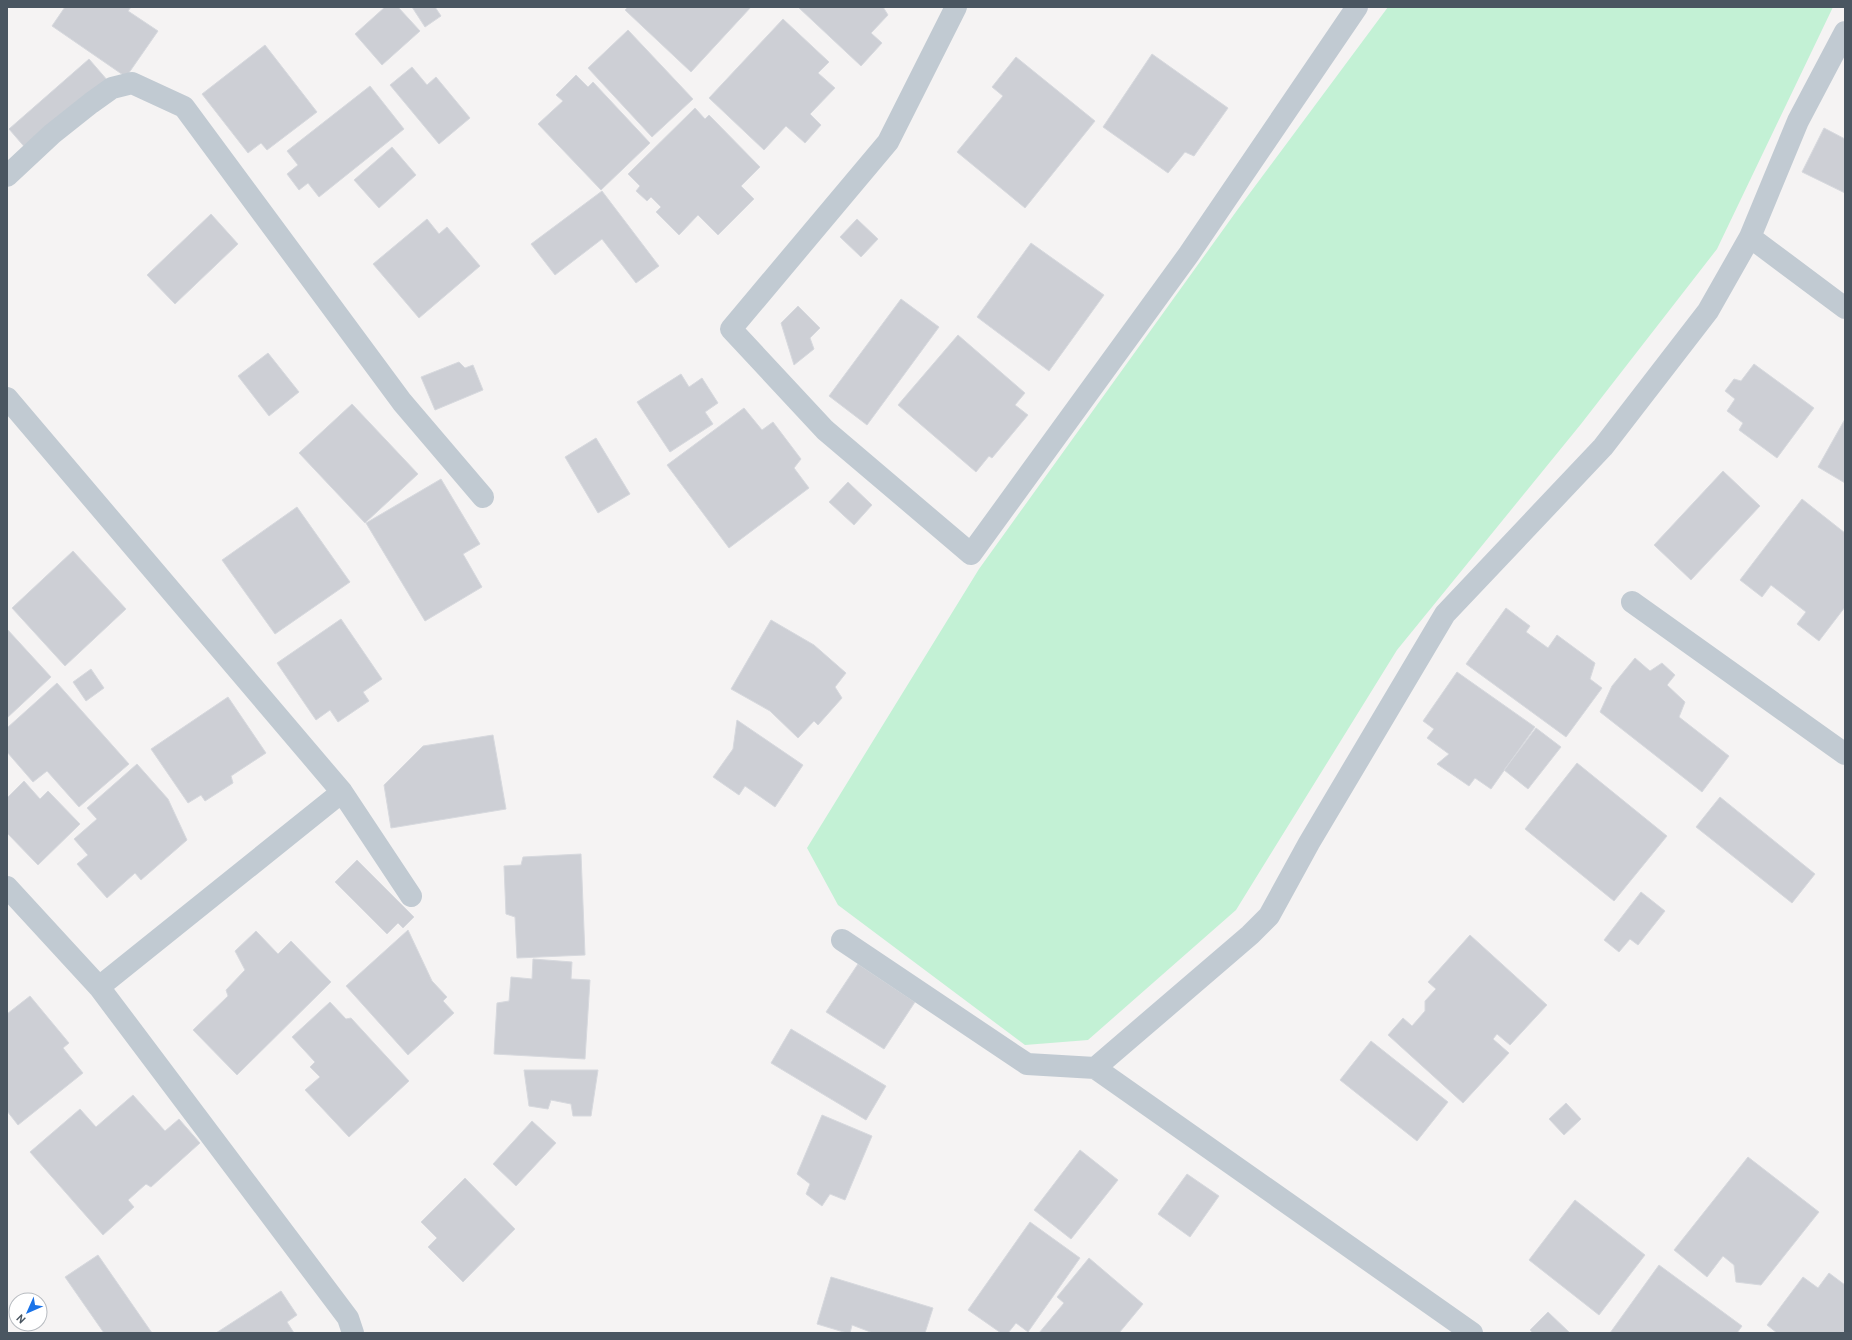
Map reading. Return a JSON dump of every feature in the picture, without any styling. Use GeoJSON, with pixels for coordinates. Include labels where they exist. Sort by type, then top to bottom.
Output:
{"type":"FeatureCollection","features":[{"type":"Feature","properties":{"kind":"street"},"geometry":{"type":"LineString","coordinates":[[956,7],[888,142],[731,329],[825,430],[971,554],[1189,254],[1357,7]]}},
{"type":"Feature","properties":{"kind":"street"},"geometry":{"type":"LineString","coordinates":[[1095,1068],[1250,935],[1269,916],[1309,843],[1445,614],[1603,447],[1708,311],[1750,237],[1798,121],[1845,32]]}},
{"type":"Feature","properties":{"kind":"street"},"geometry":{"type":"LineString","coordinates":[[7,176],[52,134],[112,88],[132,82],[184,107],[402,402],[483,497]]}},
{"type":"Feature","properties":{"kind":"street"},"geometry":{"type":"LineString","coordinates":[[1750,237],[1845,308]]}},
{"type":"Feature","properties":{"kind":"street"},"geometry":{"type":"LineString","coordinates":[[7,398],[342,792],[411,896]]}},
{"type":"Feature","properties":{"kind":"street"},"geometry":{"type":"LineString","coordinates":[[1632,602],[1845,754]]}},
{"type":"Feature","properties":{"kind":"street"},"geometry":{"type":"LineString","coordinates":[[99,987],[342,792]]}},
{"type":"Feature","properties":{"kind":"street"},"geometry":{"type":"LineString","coordinates":[[7,887],[99,987],[348,1318],[353,1333]]}},
{"type":"Feature","properties":{"kind":"street"},"geometry":{"type":"LineString","coordinates":[[842,940],[1027,1064],[1095,1068],[1472,1333]]}},
{"type":"Feature","properties":{"kind":"green space"},"geometry":{"type":"Polygon","coordinates":[[[1388,7],[1833,7],[1717,249],[1581,424],[1397,650],[1236,910],[1088,1040],[1025,1045],[838,905],[807,848],[979,569],[1238,209],[1388,7]]]}},
{"type":"Feature","properties":{"kind":"building"},"geometry":{"type":"Polygon","coordinates":[[[65,7],[131,7],[128,11],[158,31],[126,77],[52,26],[65,7]]]}},
{"type":"Feature","properties":{"kind":"building"},"geometry":{"type":"Polygon","coordinates":[[[385,7],[398,7],[420,31],[382,65],[355,34],[385,7]]]}},
{"type":"Feature","properties":{"kind":"building"},"geometry":{"type":"Polygon","coordinates":[[[412,7],[435,7],[441,16],[425,27],[412,7]]]}},
{"type":"Feature","properties":{"kind":"building"},"geometry":{"type":"Polygon","coordinates":[[[628,7],[751,7],[691,72],[625,10],[628,7]]]}},
{"type":"Feature","properties":{"kind":"building"},"geometry":{"type":"Polygon","coordinates":[[[798,7],[883,7],[888,15],[871,33],[882,43],[861,66],[798,7]]]}},
{"type":"Feature","properties":{"kind":"building"},"geometry":{"type":"Polygon","coordinates":[[[783,19],[829,62],[818,73],[835,88],[810,114],[821,125],[805,143],[786,126],[764,150],[709,98],[783,19]]]}},
{"type":"Feature","properties":{"kind":"building"},"geometry":{"type":"Polygon","coordinates":[[[628,30],[693,99],[652,137],[588,68],[628,30]]]}},
{"type":"Feature","properties":{"kind":"building"},"geometry":{"type":"Polygon","coordinates":[[[265,45],[317,112],[267,150],[261,143],[248,153],[202,94],[265,45]]]}},
{"type":"Feature","properties":{"kind":"building"},"geometry":{"type":"Polygon","coordinates":[[[1152,54],[1228,108],[1194,156],[1185,152],[1168,173],[1103,127],[1152,54]]]}},
{"type":"Feature","properties":{"kind":"building"},"geometry":{"type":"Polygon","coordinates":[[[1016,57],[1095,121],[1025,208],[957,152],[1003,96],[992,87],[1016,57]]]}},
{"type":"Feature","properties":{"kind":"building"},"geometry":{"type":"Polygon","coordinates":[[[89,59],[108,81],[28,151],[9,129],[89,59]]]}},
{"type":"Feature","properties":{"kind":"building"},"geometry":{"type":"Polygon","coordinates":[[[412,67],[427,85],[436,77],[470,118],[439,144],[390,85],[412,67]]]}},
{"type":"Feature","properties":{"kind":"building"},"geometry":{"type":"Polygon","coordinates":[[[576,75],[588,87],[593,82],[650,143],[601,190],[538,124],[563,101],[556,95],[576,75]]]}},
{"type":"Feature","properties":{"kind":"building"},"geometry":{"type":"Polygon","coordinates":[[[370,86],[404,129],[319,197],[308,183],[299,190],[287,174],[298,165],[287,151],[370,86]]]}},
{"type":"Feature","properties":{"kind":"building"},"geometry":{"type":"Polygon","coordinates":[[[695,108],[705,119],[709,115],[760,167],[741,186],[754,199],[718,235],[698,215],[679,235],[656,212],[661,207],[651,197],[647,201],[636,191],[640,186],[628,174],[695,108]]]}},
{"type":"Feature","properties":{"kind":"building"},"geometry":{"type":"Polygon","coordinates":[[[1824,128],[1845,139],[1845,193],[1802,172],[1824,128]]]}},
{"type":"Feature","properties":{"kind":"building"},"geometry":{"type":"Polygon","coordinates":[[[392,147],[416,175],[379,208],[354,180],[392,147]]]}},
{"type":"Feature","properties":{"kind":"building"},"geometry":{"type":"Polygon","coordinates":[[[602,191],[659,266],[636,283],[602,239],[555,275],[531,244],[602,191]]]}},
{"type":"Feature","properties":{"kind":"building"},"geometry":{"type":"Polygon","coordinates":[[[211,214],[238,244],[175,304],[147,275],[211,214]]]}},
{"type":"Feature","properties":{"kind":"building"},"geometry":{"type":"Polygon","coordinates":[[[427,219],[439,234],[447,227],[480,266],[419,318],[373,264],[427,219]]]}},
{"type":"Feature","properties":{"kind":"building"},"geometry":{"type":"Polygon","coordinates":[[[857,219],[878,239],[861,257],[840,237],[857,219]]]}},
{"type":"Feature","properties":{"kind":"building"},"geometry":{"type":"Polygon","coordinates":[[[1031,243],[1104,295],[1049,371],[977,317],[1031,243]]]}},
{"type":"Feature","properties":{"kind":"building"},"geometry":{"type":"Polygon","coordinates":[[[901,299],[939,327],[867,425],[829,396],[901,299]]]}},
{"type":"Feature","properties":{"kind":"building"},"geometry":{"type":"Polygon","coordinates":[[[798,306],[820,328],[810,338],[814,349],[794,365],[781,323],[798,306]]]}},
{"type":"Feature","properties":{"kind":"building"},"geometry":{"type":"Polygon","coordinates":[[[958,335],[1025,393],[1015,405],[1028,415],[992,458],[989,456],[976,472],[898,405],[958,335]]]}},
{"type":"Feature","properties":{"kind":"building"},"geometry":{"type":"Polygon","coordinates":[[[268,353],[299,392],[269,416],[238,376],[268,353]]]}},
{"type":"Feature","properties":{"kind":"building"},"geometry":{"type":"Polygon","coordinates":[[[459,362],[465,368],[473,365],[483,390],[435,410],[421,377],[459,362]]]}},
{"type":"Feature","properties":{"kind":"building"},"geometry":{"type":"Polygon","coordinates":[[[1754,364],[1814,408],[1777,458],[1739,430],[1743,423],[1727,411],[1735,399],[1725,391],[1734,379],[1741,381],[1754,364]]]}},
{"type":"Feature","properties":{"kind":"building"},"geometry":{"type":"Polygon","coordinates":[[[681,374],[689,387],[702,378],[718,403],[705,412],[713,424],[670,452],[637,402],[681,374]]]}},
{"type":"Feature","properties":{"kind":"building"},"geometry":{"type":"Polygon","coordinates":[[[352,404],[418,474],[365,523],[299,453],[352,404]]]}},
{"type":"Feature","properties":{"kind":"building"},"geometry":{"type":"Polygon","coordinates":[[[744,408],[762,430],[773,422],[801,459],[794,468],[809,488],[729,548],[667,465],[744,408]]]}},
{"type":"Feature","properties":{"kind":"building"},"geometry":{"type":"Polygon","coordinates":[[[1845,419],[1845,483],[1818,467],[1845,419]]]}},
{"type":"Feature","properties":{"kind":"building"},"geometry":{"type":"Polygon","coordinates":[[[596,438],[630,494],[598,513],[565,457],[596,438]]]}},
{"type":"Feature","properties":{"kind":"building"},"geometry":{"type":"Polygon","coordinates":[[[1723,471],[1760,506],[1691,580],[1654,545],[1723,471]]]}},
{"type":"Feature","properties":{"kind":"building"},"geometry":{"type":"Polygon","coordinates":[[[441,479],[480,544],[463,554],[482,587],[425,621],[366,523],[441,479]]]}},
{"type":"Feature","properties":{"kind":"building"},"geometry":{"type":"Polygon","coordinates":[[[848,482],[872,505],[854,525],[829,502],[848,482]]]}},
{"type":"Feature","properties":{"kind":"building"},"geometry":{"type":"Polygon","coordinates":[[[1802,499],[1845,533],[1845,607],[1819,641],[1797,624],[1806,612],[1771,585],[1762,597],[1740,580],[1802,499]]]}},
{"type":"Feature","properties":{"kind":"building"},"geometry":{"type":"Polygon","coordinates":[[[297,507],[350,582],[275,634],[222,560],[297,507]]]}},
{"type":"Feature","properties":{"kind":"building"},"geometry":{"type":"Polygon","coordinates":[[[73,551],[126,609],[65,666],[12,608],[73,551]]]}},
{"type":"Feature","properties":{"kind":"building"},"geometry":{"type":"Polygon","coordinates":[[[1506,608],[1530,626],[1526,632],[1548,648],[1557,635],[1595,663],[1590,679],[1602,688],[1566,737],[1466,664],[1506,608]]]}},
{"type":"Feature","properties":{"kind":"building"},"geometry":{"type":"Polygon","coordinates":[[[341,619],[382,679],[363,692],[369,701],[338,722],[330,710],[316,720],[277,663],[341,619]]]}},
{"type":"Feature","properties":{"kind":"building"},"geometry":{"type":"Polygon","coordinates":[[[771,620],[814,645],[846,673],[835,687],[842,698],[818,725],[814,721],[798,738],[770,711],[731,689],[771,620]]]}},
{"type":"Feature","properties":{"kind":"building"},"geometry":{"type":"Polygon","coordinates":[[[7,629],[51,677],[7,718],[7,629]]]}},
{"type":"Feature","properties":{"kind":"building"},"geometry":{"type":"Polygon","coordinates":[[[1635,658],[1650,671],[1662,663],[1675,675],[1667,685],[1685,702],[1679,717],[1729,756],[1702,792],[1600,712],[1612,686],[1635,658]]]}},
{"type":"Feature","properties":{"kind":"building"},"geometry":{"type":"Polygon","coordinates":[[[91,669],[104,688],[86,701],[73,682],[91,669]]]}},
{"type":"Feature","properties":{"kind":"building"},"geometry":{"type":"Polygon","coordinates":[[[1457,672],[1535,727],[1491,789],[1475,778],[1469,786],[1437,764],[1449,754],[1427,738],[1434,729],[1423,721],[1457,672]]]}},
{"type":"Feature","properties":{"kind":"building"},"geometry":{"type":"Polygon","coordinates":[[[57,683],[129,764],[79,807],[47,771],[33,782],[7,752],[7,728],[57,683]]]}},
{"type":"Feature","properties":{"kind":"building"},"geometry":{"type":"Polygon","coordinates":[[[228,697],[266,753],[231,776],[233,783],[205,801],[201,795],[188,803],[151,749],[228,697]]]}},
{"type":"Feature","properties":{"kind":"building"},"geometry":{"type":"Polygon","coordinates":[[[737,720],[803,765],[775,807],[745,786],[739,795],[713,777],[733,749],[737,720]]]}},
{"type":"Feature","properties":{"kind":"building"},"geometry":{"type":"Polygon","coordinates":[[[1536,728],[1561,747],[1528,789],[1504,770],[1536,728]]]}},
{"type":"Feature","properties":{"kind":"building"},"geometry":{"type":"Polygon","coordinates":[[[493,735],[506,809],[391,828],[384,785],[423,746],[493,735]]]}},
{"type":"Feature","properties":{"kind":"building"},"geometry":{"type":"Polygon","coordinates":[[[1577,763],[1667,836],[1614,901],[1525,829],[1577,763]]]}},
{"type":"Feature","properties":{"kind":"building"},"geometry":{"type":"Polygon","coordinates":[[[137,764],[168,799],[187,840],[141,880],[135,873],[107,898],[77,864],[88,855],[74,839],[97,819],[87,808],[137,764]]]}},
{"type":"Feature","properties":{"kind":"building"},"geometry":{"type":"Polygon","coordinates":[[[24,781],[40,799],[48,791],[80,824],[38,865],[7,833],[7,798],[24,781]]]}},
{"type":"Feature","properties":{"kind":"building"},"geometry":{"type":"Polygon","coordinates":[[[1720,797],[1815,874],[1792,903],[1696,827],[1720,797]]]}},
{"type":"Feature","properties":{"kind":"building"},"geometry":{"type":"Polygon","coordinates":[[[581,854],[585,955],[517,958],[515,917],[506,914],[504,866],[521,865],[523,857],[581,854]]]}},
{"type":"Feature","properties":{"kind":"building"},"geometry":{"type":"Polygon","coordinates":[[[357,860],[414,917],[403,928],[398,923],[387,934],[335,882],[357,860]]]}},
{"type":"Feature","properties":{"kind":"building"},"geometry":{"type":"Polygon","coordinates":[[[1641,892],[1665,911],[1638,945],[1630,939],[1619,952],[1604,940],[1641,892]]]}},
{"type":"Feature","properties":{"kind":"building"},"geometry":{"type":"Polygon","coordinates":[[[408,930],[432,981],[447,997],[443,1001],[454,1013],[408,1055],[346,986],[408,930]]]}},
{"type":"Feature","properties":{"kind":"building"},"geometry":{"type":"Polygon","coordinates":[[[256,931],[278,954],[291,941],[331,982],[237,1075],[193,1030],[228,996],[226,990],[245,970],[235,951],[256,931]]]}},
{"type":"Feature","properties":{"kind":"building"},"geometry":{"type":"Polygon","coordinates":[[[1470,935],[1547,1005],[1510,1045],[1497,1034],[1493,1039],[1509,1053],[1463,1103],[1388,1035],[1403,1018],[1412,1026],[1425,1011],[1425,1001],[1436,989],[1428,982],[1470,935]]]}},
{"type":"Feature","properties":{"kind":"building"},"geometry":{"type":"Polygon","coordinates":[[[533,959],[572,962],[571,979],[590,980],[585,1059],[494,1054],[497,1003],[509,1001],[511,977],[532,979],[533,959]]]}},
{"type":"Feature","properties":{"kind":"building"},"geometry":{"type":"Polygon","coordinates":[[[858,964],[915,1002],[884,1049],[826,1012],[858,964]]]}},
{"type":"Feature","properties":{"kind":"building"},"geometry":{"type":"Polygon","coordinates":[[[30,996],[69,1043],[63,1048],[83,1073],[18,1125],[7,1111],[7,1014],[30,996]]]}},
{"type":"Feature","properties":{"kind":"building"},"geometry":{"type":"Polygon","coordinates":[[[330,1002],[346,1019],[351,1018],[409,1081],[349,1137],[305,1090],[320,1077],[310,1067],[315,1062],[292,1037],[330,1002]]]}},
{"type":"Feature","properties":{"kind":"building"},"geometry":{"type":"Polygon","coordinates":[[[791,1029],[886,1086],[866,1120],[771,1063],[791,1029]]]}},
{"type":"Feature","properties":{"kind":"building"},"geometry":{"type":"Polygon","coordinates":[[[1371,1041],[1448,1102],[1417,1141],[1340,1080],[1371,1041]]]}},
{"type":"Feature","properties":{"kind":"building"},"geometry":{"type":"Polygon","coordinates":[[[524,1070],[598,1070],[591,1116],[573,1116],[571,1104],[551,1100],[548,1109],[529,1106],[524,1070]]]}},
{"type":"Feature","properties":{"kind":"building"},"geometry":{"type":"Polygon","coordinates":[[[133,1095],[165,1131],[179,1119],[200,1143],[151,1187],[146,1184],[128,1200],[134,1207],[103,1235],[30,1152],[80,1109],[96,1127],[133,1095]]]}},
{"type":"Feature","properties":{"kind":"building"},"geometry":{"type":"Polygon","coordinates":[[[1566,1103],[1581,1119],[1564,1135],[1549,1119],[1566,1103]]]}},
{"type":"Feature","properties":{"kind":"building"},"geometry":{"type":"Polygon","coordinates":[[[822,1115],[872,1136],[845,1200],[830,1194],[822,1206],[806,1194],[810,1184],[797,1174],[822,1115]]]}},
{"type":"Feature","properties":{"kind":"building"},"geometry":{"type":"Polygon","coordinates":[[[532,1121],[556,1143],[516,1186],[493,1164],[532,1121]]]}},
{"type":"Feature","properties":{"kind":"building"},"geometry":{"type":"Polygon","coordinates":[[[1080,1150],[1118,1180],[1071,1239],[1034,1210],[1080,1150]]]}},
{"type":"Feature","properties":{"kind":"building"},"geometry":{"type":"Polygon","coordinates":[[[1748,1157],[1819,1212],[1761,1285],[1736,1282],[1734,1265],[1723,1256],[1707,1277],[1674,1250],[1748,1157]]]}},
{"type":"Feature","properties":{"kind":"building"},"geometry":{"type":"Polygon","coordinates":[[[1187,1174],[1219,1196],[1190,1237],[1158,1214],[1187,1174]]]}},
{"type":"Feature","properties":{"kind":"building"},"geometry":{"type":"Polygon","coordinates":[[[465,1178],[515,1229],[463,1282],[428,1247],[437,1238],[421,1222],[465,1178]]]}},
{"type":"Feature","properties":{"kind":"building"},"geometry":{"type":"Polygon","coordinates":[[[1575,1200],[1645,1255],[1599,1315],[1529,1260],[1575,1200]]]}},
{"type":"Feature","properties":{"kind":"building"},"geometry":{"type":"Polygon","coordinates":[[[1030,1222],[1080,1258],[1028,1332],[1016,1323],[1008,1333],[1001,1333],[968,1310],[1030,1222]]]}},
{"type":"Feature","properties":{"kind":"building"},"geometry":{"type":"Polygon","coordinates":[[[98,1255],[152,1333],[104,1333],[65,1277],[98,1255]]]}},
{"type":"Feature","properties":{"kind":"building"},"geometry":{"type":"Polygon","coordinates":[[[1089,1258],[1143,1304],[1119,1333],[1039,1333],[1064,1303],[1057,1297],[1089,1258]]]}},
{"type":"Feature","properties":{"kind":"building"},"geometry":{"type":"Polygon","coordinates":[[[1659,1265],[1742,1326],[1737,1333],[1610,1333],[1659,1265]]]}},
{"type":"Feature","properties":{"kind":"building"},"geometry":{"type":"Polygon","coordinates":[[[1829,1273],[1845,1285],[1845,1333],[1777,1333],[1767,1325],[1803,1277],[1818,1288],[1829,1273]]]}},
{"type":"Feature","properties":{"kind":"building"},"geometry":{"type":"Polygon","coordinates":[[[831,1277],[933,1308],[925,1333],[873,1333],[852,1325],[850,1333],[847,1333],[817,1324],[831,1277]]]}},
{"type":"Feature","properties":{"kind":"building"},"geometry":{"type":"Polygon","coordinates":[[[281,1291],[297,1315],[287,1322],[294,1333],[216,1333],[281,1291]]]}},
{"type":"Feature","properties":{"kind":"building"},"geometry":{"type":"Polygon","coordinates":[[[1548,1312],[1570,1333],[1533,1333],[1530,1330],[1548,1312]]]}}]}
